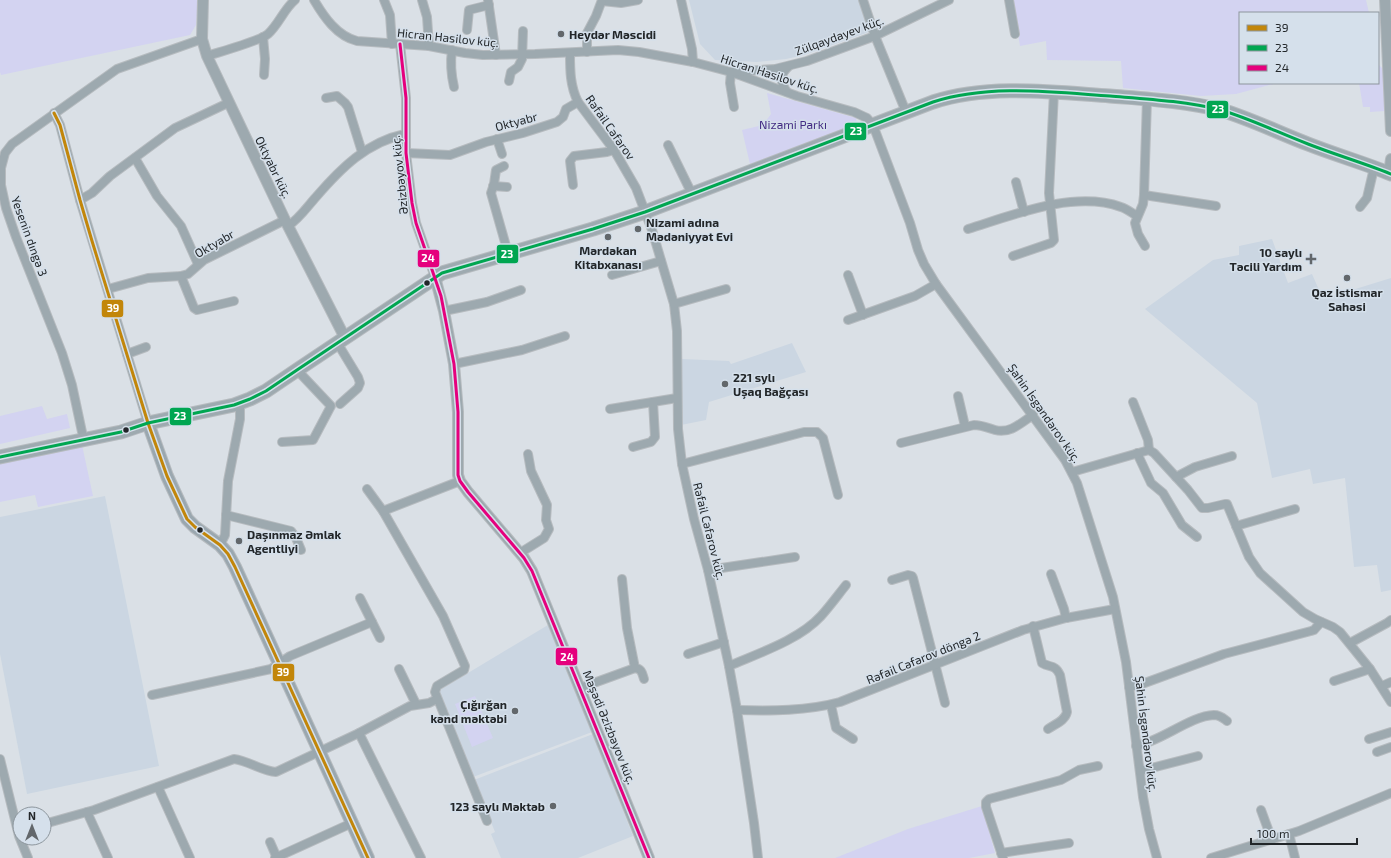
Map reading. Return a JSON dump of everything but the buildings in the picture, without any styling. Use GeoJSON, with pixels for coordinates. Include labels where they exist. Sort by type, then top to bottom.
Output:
{"type":"FeatureCollection","features":[{"type":"Feature","properties":{"kind":"main road"},"geometry":{"type":"LineString","coordinates":[[0,457],[121,432],[148,423],[240,403],[258,396],[342,341],[435,276],[446,271],[604,226],[646,212],[938,100],[964,94],[992,92],[1054,92],[1148,99],[1195,105],[1227,112],[1340,156],[1390,173]]}},
{"type":"Feature","properties":{"kind":"main road"},"geometry":{"type":"LineString","coordinates":[[0,450],[118,425],[148,423]]}},
{"type":"Feature","properties":{"kind":"main road"},"geometry":{"type":"LineString","coordinates":[[148,423],[168,476],[187,519],[195,528],[220,545],[228,554],[235,567],[368,858]]}},
{"type":"Feature","properties":{"kind":"street","name":"Oktyabr küç."},"geometry":{"type":"LineString","coordinates":[[203,0],[202,39],[207,56],[342,341]]}},
{"type":"Feature","properties":{"kind":"street"},"geometry":{"type":"LineString","coordinates":[[207,56],[263,37],[273,28],[289,5],[295,0]]}},
{"type":"Feature","properties":{"kind":"street","name":"Hicran Hasilov küç."},"geometry":{"type":"LineString","coordinates":[[314,0],[330,23],[348,38],[358,41],[428,46],[473,54],[496,55],[627,51],[693,62],[731,72],[787,92],[854,112],[867,118],[873,125]]}},
{"type":"Feature","properties":{"kind":"street","name":"Əzizbəyov küç."},"geometry":{"type":"LineString","coordinates":[[384,0],[390,14],[406,98],[406,153],[414,212],[435,276]]}},
{"type":"Feature","properties":{"kind":"street"},"geometry":{"type":"LineString","coordinates":[[422,0],[427,17],[428,46]]}},
{"type":"Feature","properties":{"kind":"street"},"geometry":{"type":"LineString","coordinates":[[587,52],[587,33],[602,0],[621,3],[638,0]]}},
{"type":"Feature","properties":{"kind":"street"},"geometry":{"type":"LineString","coordinates":[[681,0],[692,49],[693,62]]}},
{"type":"Feature","properties":{"kind":"street"},"geometry":{"type":"LineString","coordinates":[[864,0],[874,36],[906,112]]}},
{"type":"Feature","properties":{"kind":"street","name":"Zülqaydayev küç."},"geometry":{"type":"LineString","coordinates":[[731,72],[764,70],[807,61],[874,36],[949,0]]}},
{"type":"Feature","properties":{"kind":"street"},"geometry":{"type":"LineString","coordinates":[[1009,0],[1015,34]]}},
{"type":"Feature","properties":{"kind":"street"},"geometry":{"type":"LineString","coordinates":[[1385,0],[1389,56],[1391,131]]}},
{"type":"Feature","properties":{"kind":"street"},"geometry":{"type":"LineString","coordinates":[[467,30],[470,10],[488,3],[496,55]]}},
{"type":"Feature","properties":{"kind":"street"},"geometry":{"type":"LineString","coordinates":[[509,81],[511,72],[518,68],[523,54],[523,31]]}},
{"type":"Feature","properties":{"kind":"street"},"geometry":{"type":"LineString","coordinates":[[263,37],[265,59],[264,75]]}},
{"type":"Feature","properties":{"kind":"street","name":"Yesenin dıngə 3"},"geometry":{"type":"LineString","coordinates":[[82,432],[73,391],[62,352],[9,218],[3,197],[0,176],[2,155],[12,144],[117,69],[202,39]]}},
{"type":"Feature","properties":{"kind":"street"},"geometry":{"type":"LineString","coordinates":[[452,50],[450,72],[454,87]]}},
{"type":"Feature","properties":{"kind":"street","name":"Rəfail Cəfərov"},"geometry":{"type":"LineString","coordinates":[[570,53],[571,83],[578,102],[614,150],[636,188],[646,212]]}},
{"type":"Feature","properties":{"kind":"street"},"geometry":{"type":"LineString","coordinates":[[787,92],[782,85],[781,78],[782,72],[788,66]]}},
{"type":"Feature","properties":{"kind":"street"},"geometry":{"type":"LineString","coordinates":[[731,72],[730,83],[734,107]]}},
{"type":"Feature","properties":{"kind":"street"},"geometry":{"type":"LineString","coordinates":[[1013,256],[1051,243],[1054,240],[1050,206],[1054,92]]}},
{"type":"Feature","properties":{"kind":"street"},"geometry":{"type":"LineString","coordinates":[[326,98],[336,96],[345,103],[362,152]]}},
{"type":"Feature","properties":{"kind":"street"},"geometry":{"type":"LineString","coordinates":[[1145,246],[1136,229],[1137,216],[1144,194],[1148,99]]}},
{"type":"Feature","properties":{"kind":"street","name":"Oktyabr"},"geometry":{"type":"LineString","coordinates":[[406,153],[450,155],[497,139],[523,133],[557,122],[562,117],[566,109],[578,102]]}},
{"type":"Feature","properties":{"kind":"street"},"geometry":{"type":"LineString","coordinates":[[80,200],[92,193],[110,176],[175,128],[228,103]]}},
{"type":"Feature","properties":{"kind":"street"},"geometry":{"type":"LineString","coordinates":[[54,113],[60,125],[80,200],[148,423]]}},
{"type":"Feature","properties":{"kind":"street","name":"Şahin İsgəndərov küç."},"geometry":{"type":"LineString","coordinates":[[873,125],[924,264],[936,284],[1033,415],[1072,472],[1108,581],[1124,650],[1136,746],[1149,830],[1157,858]]}},
{"type":"Feature","properties":{"kind":"street","name":"Oktyabr"},"geometry":{"type":"LineString","coordinates":[[108,289],[148,278],[181,276],[188,274],[194,270],[198,264],[212,256],[296,220],[334,178],[362,152],[386,139],[405,134]]}},
{"type":"Feature","properties":{"kind":"street"},"geometry":{"type":"LineString","coordinates":[[497,139],[502,154]]}},
{"type":"Feature","properties":{"kind":"street"},"geometry":{"type":"LineString","coordinates":[[668,144],[692,194]]}},
{"type":"Feature","properties":{"kind":"street"},"geometry":{"type":"LineString","coordinates":[[573,185],[570,161],[574,156],[614,150]]}},
{"type":"Feature","properties":{"kind":"street"},"geometry":{"type":"LineString","coordinates":[[135,158],[157,196],[181,226],[198,264]]}},
{"type":"Feature","properties":{"kind":"street"},"geometry":{"type":"LineString","coordinates":[[1390,173],[1391,159]]}},
{"type":"Feature","properties":{"kind":"street"},"geometry":{"type":"LineString","coordinates":[[504,166],[496,170],[491,192],[508,253]]}},
{"type":"Feature","properties":{"kind":"street"},"geometry":{"type":"LineString","coordinates":[[1360,207],[1367,198],[1374,168]]}},
{"type":"Feature","properties":{"kind":"street"},"geometry":{"type":"LineString","coordinates":[[1016,182],[1024,212]]}},
{"type":"Feature","properties":{"kind":"street"},"geometry":{"type":"LineString","coordinates":[[493,186],[507,187]]}},
{"type":"Feature","properties":{"kind":"street"},"geometry":{"type":"LineString","coordinates":[[1144,194],[1216,206]]}},
{"type":"Feature","properties":{"kind":"street"},"geometry":{"type":"LineString","coordinates":[[968,229],[1024,212],[1077,202],[1093,202],[1120,207],[1137,216]]}},
{"type":"Feature","properties":{"kind":"street","name":"Rəfail Cəfərov küç."},"geometry":{"type":"LineString","coordinates":[[646,212],[674,304],[677,331],[679,443],[682,464],[692,513],[708,570],[729,666],[737,710],[758,858]]}},
{"type":"Feature","properties":{"kind":"street"},"geometry":{"type":"LineString","coordinates":[[612,275],[661,261]]}},
{"type":"Feature","properties":{"kind":"street"},"geometry":{"type":"LineString","coordinates":[[181,276],[194,308],[197,310],[234,301]]}},
{"type":"Feature","properties":{"kind":"street"},"geometry":{"type":"LineString","coordinates":[[383,511],[460,481],[458,476],[458,412],[454,364],[444,311],[435,276]]}},
{"type":"Feature","properties":{"kind":"street"},"geometry":{"type":"LineString","coordinates":[[848,276],[863,315]]}},
{"type":"Feature","properties":{"kind":"street"},"geometry":{"type":"LineString","coordinates":[[848,320],[915,296],[936,284]]}},
{"type":"Feature","properties":{"kind":"street"},"geometry":{"type":"LineString","coordinates":[[674,304],[726,289]]}},
{"type":"Feature","properties":{"kind":"street"},"geometry":{"type":"LineString","coordinates":[[444,311],[487,302],[521,290]]}},
{"type":"Feature","properties":{"kind":"street"},"geometry":{"type":"LineString","coordinates":[[454,364],[522,350],[565,336]]}},
{"type":"Feature","properties":{"kind":"street"},"geometry":{"type":"LineString","coordinates":[[340,404],[358,388],[360,383],[342,341]]}},
{"type":"Feature","properties":{"kind":"street"},"geometry":{"type":"LineString","coordinates":[[127,354],[146,347]]}},
{"type":"Feature","properties":{"kind":"street"},"geometry":{"type":"LineString","coordinates":[[282,442],[313,440],[331,406],[297,370]]}},
{"type":"Feature","properties":{"kind":"street"},"geometry":{"type":"LineString","coordinates":[[958,396],[965,426]]}},
{"type":"Feature","properties":{"kind":"street"},"geometry":{"type":"LineString","coordinates":[[610,409],[677,398]]}},
{"type":"Feature","properties":{"kind":"street"},"geometry":{"type":"LineString","coordinates":[[634,447],[651,442],[655,437],[653,402]]}},
{"type":"Feature","properties":{"kind":"street"},"geometry":{"type":"LineString","coordinates":[[1133,402],[1148,440],[1149,450]]}},
{"type":"Feature","properties":{"kind":"street"},"geometry":{"type":"LineString","coordinates":[[220,545],[225,535],[228,481],[239,426],[241,411],[240,403]]}},
{"type":"Feature","properties":{"kind":"street"},"geometry":{"type":"LineString","coordinates":[[901,443],[965,426],[981,425],[1002,431],[1014,428],[1033,415]]}},
{"type":"Feature","properties":{"kind":"street"},"geometry":{"type":"LineString","coordinates":[[682,464],[804,432],[817,432],[823,438],[838,494]]}},
{"type":"Feature","properties":{"kind":"street"},"geometry":{"type":"LineString","coordinates":[[1072,472],[1149,450],[1154,452],[1202,508],[1227,504],[1249,557],[1260,572],[1303,612],[1340,632],[1370,669],[1391,702]]}},
{"type":"Feature","properties":{"kind":"street"},"geometry":{"type":"LineString","coordinates":[[1137,453],[1151,483],[1163,493],[1182,525],[1197,537]]}},
{"type":"Feature","properties":{"kind":"street"},"geometry":{"type":"LineString","coordinates":[[520,553],[544,538],[549,529],[546,520],[547,505],[530,471],[528,454]]}},
{"type":"Feature","properties":{"kind":"street"},"geometry":{"type":"LineString","coordinates":[[1176,477],[1195,467],[1232,456]]}},
{"type":"Feature","properties":{"kind":"street","name":"Məşədi Əzizbəyov küç."},"geometry":{"type":"LineString","coordinates":[[460,481],[520,553],[532,571],[649,858]]}},
{"type":"Feature","properties":{"kind":"street"},"geometry":{"type":"LineString","coordinates":[[367,489],[383,511],[443,616],[465,666],[464,670],[437,686],[434,692],[487,821]]}},
{"type":"Feature","properties":{"kind":"street"},"geometry":{"type":"LineString","coordinates":[[1236,526],[1295,509]]}},
{"type":"Feature","properties":{"kind":"street"},"geometry":{"type":"LineString","coordinates":[[226,515],[291,531],[302,550]]}},
{"type":"Feature","properties":{"kind":"street"},"geometry":{"type":"LineString","coordinates":[[708,570],[794,557]]}},
{"type":"Feature","properties":{"kind":"street"},"geometry":{"type":"LineString","coordinates":[[1051,574],[1066,618]]}},
{"type":"Feature","properties":{"kind":"street"},"geometry":{"type":"LineString","coordinates":[[892,580],[908,575],[912,576],[913,578],[946,703]]}},
{"type":"Feature","properties":{"kind":"street"},"geometry":{"type":"LineString","coordinates":[[622,579],[627,628],[635,668]]}},
{"type":"Feature","properties":{"kind":"street"},"geometry":{"type":"LineString","coordinates":[[729,666],[780,644],[802,632],[820,617],[846,585]]}},
{"type":"Feature","properties":{"kind":"street"},"geometry":{"type":"LineString","coordinates":[[360,598],[380,638]]}},
{"type":"Feature","properties":{"kind":"street","name":"Rəfail Cəfərov döngə 2"},"geometry":{"type":"LineString","coordinates":[[737,710],[798,708],[850,700],[1033,626],[1066,618],[1115,610]]}},
{"type":"Feature","properties":{"kind":"street"},"geometry":{"type":"LineString","coordinates":[[1350,643],[1391,620]]}},
{"type":"Feature","properties":{"kind":"street"},"geometry":{"type":"LineString","coordinates":[[152,695],[266,670],[290,656],[372,622]]}},
{"type":"Feature","properties":{"kind":"street"},"geometry":{"type":"LineString","coordinates":[[1129,687],[1142,684],[1224,654],[1314,630],[1321,622]]}},
{"type":"Feature","properties":{"kind":"street"},"geometry":{"type":"LineString","coordinates":[[1033,626],[1042,663],[1054,667],[1058,670],[1060,675],[1067,712],[1063,720],[1048,729]]}},
{"type":"Feature","properties":{"kind":"street"},"geometry":{"type":"LineString","coordinates":[[688,654],[724,642]]}},
{"type":"Feature","properties":{"kind":"street"},"geometry":{"type":"LineString","coordinates":[[580,688],[635,668],[642,671],[644,679]]}},
{"type":"Feature","properties":{"kind":"street"},"geometry":{"type":"LineString","coordinates":[[398,669],[416,704]]}},
{"type":"Feature","properties":{"kind":"street"},"geometry":{"type":"LineString","coordinates":[[1334,681],[1370,669]]}},
{"type":"Feature","properties":{"kind":"street"},"geometry":{"type":"LineString","coordinates":[[1382,686],[1391,682]]}},
{"type":"Feature","properties":{"kind":"street"},"geometry":{"type":"LineString","coordinates":[[52,822],[87,812],[234,759],[247,762],[270,772],[276,772],[320,752],[410,706],[437,699]]}},
{"type":"Feature","properties":{"kind":"street"},"geometry":{"type":"LineString","coordinates":[[831,704],[836,728],[853,739]]}},
{"type":"Feature","properties":{"kind":"street"},"geometry":{"type":"LineString","coordinates":[[1136,746],[1151,742],[1190,722],[1204,717],[1218,715],[1227,721]]}},
{"type":"Feature","properties":{"kind":"street"},"geometry":{"type":"LineString","coordinates":[[359,732],[421,858]]}},
{"type":"Feature","properties":{"kind":"street"},"geometry":{"type":"LineString","coordinates":[[1369,739],[1391,732]]}},
{"type":"Feature","properties":{"kind":"street"},"geometry":{"type":"LineString","coordinates":[[1377,752],[1391,748]]}},
{"type":"Feature","properties":{"kind":"street"},"geometry":{"type":"LineString","coordinates":[[1140,771],[1198,756]]}},
{"type":"Feature","properties":{"kind":"street"},"geometry":{"type":"LineString","coordinates":[[0,759],[13,806]]}},
{"type":"Feature","properties":{"kind":"street"},"geometry":{"type":"LineString","coordinates":[[1069,843],[1002,855],[986,807],[986,802],[988,799],[1061,780],[1079,770],[1098,766]]}},
{"type":"Feature","properties":{"kind":"street"},"geometry":{"type":"LineString","coordinates":[[158,787],[190,858]]}},
{"type":"Feature","properties":{"kind":"street"},"geometry":{"type":"LineString","coordinates":[[1211,858],[1289,834],[1391,793]]}},
{"type":"Feature","properties":{"kind":"street"},"geometry":{"type":"LineString","coordinates":[[1261,810],[1272,840]]}},
{"type":"Feature","properties":{"kind":"street"},"geometry":{"type":"LineString","coordinates":[[87,812],[108,858]]}},
{"type":"Feature","properties":{"kind":"street"},"geometry":{"type":"LineString","coordinates":[[270,842],[276,858],[352,823]]}},
{"type":"Feature","properties":{"kind":"street"},"geometry":{"type":"LineString","coordinates":[[1289,834],[1296,858]]}},
{"type":"Feature","properties":{"kind":"street"},"geometry":{"type":"LineString","coordinates":[[22,846],[28,858]]}},
{"type":"Feature","properties":{"kind":"shaded area"},"geometry":{"type":"Polygon","coordinates":[[[689,0],[860,0],[869,32],[804,55],[786,59],[757,62],[715,60],[700,44],[689,0]]]}},
{"type":"Feature","properties":{"kind":"shaded area"},"geometry":{"type":"Polygon","coordinates":[[[1272,239],[1288,283],[1312,274],[1323,299],[1391,278],[1391,590],[1381,592],[1377,565],[1354,567],[1345,478],[1313,484],[1310,469],[1272,478],[1257,403],[1145,309],[1213,260],[1239,255],[1239,246],[1272,239]]]}},
{"type":"Feature","properties":{"kind":"shaded area","name":"221 sylı Uşaq Bağçası"},"geometry":{"type":"Polygon","coordinates":[[[792,343],[806,372],[709,402],[706,420],[681,425],[682,359],[729,361],[731,364],[792,343]]]}},
{"type":"Feature","properties":{"kind":"shaded area"},"geometry":{"type":"Polygon","coordinates":[[[105,496],[159,766],[27,794],[0,654],[0,517],[105,496]]]}},
{"type":"Feature","properties":{"kind":"shaded area","name":"Çığırğan kənd məktəbi"},"geometry":{"type":"Polygon","coordinates":[[[548,625],[592,732],[473,777],[438,691],[548,625]]]}},
{"type":"Feature","properties":{"kind":"shaded area","name":"123 saylı Məktəb"},"geometry":{"type":"Polygon","coordinates":[[[593,734],[633,836],[578,858],[501,858],[491,834],[495,832],[474,780],[593,734]]]}},
{"type":"Feature","properties":{"kind":"green space"},"geometry":{"type":"Polygon","coordinates":[[[0,0],[198,0],[196,25],[190,35],[1,75],[0,0]]]}},
{"type":"Feature","properties":{"kind":"green space"},"geometry":{"type":"Polygon","coordinates":[[[1012,0],[1366,0],[1369,12],[1239,12],[1239,84],[1273,84],[1236,94],[1201,96],[1123,88],[1121,61],[1047,60],[1046,41],[1020,46],[1012,0]]]}},
{"type":"Feature","properties":{"kind":"green space"},"geometry":{"type":"Polygon","coordinates":[[[1379,65],[1383,69],[1385,111],[1370,112],[1370,107],[1363,107],[1359,84],[1379,84],[1379,65]]]}},
{"type":"Feature","properties":{"kind":"green space","name":"Nizami Parkı"},"geometry":{"type":"Polygon","coordinates":[[[767,93],[856,118],[857,127],[750,164],[742,130],[763,125],[771,114],[767,93]]]}},
{"type":"Feature","properties":{"kind":"green space"},"geometry":{"type":"Polygon","coordinates":[[[42,406],[47,419],[67,414],[70,428],[0,444],[0,416],[42,406]]]}},
{"type":"Feature","properties":{"kind":"green space"},"geometry":{"type":"Polygon","coordinates":[[[82,445],[93,496],[38,507],[35,495],[0,502],[0,462],[82,445]]]}},
{"type":"Feature","properties":{"kind":"green space"},"geometry":{"type":"Polygon","coordinates":[[[475,696],[493,738],[472,747],[455,704],[475,696]]]}},
{"type":"Feature","properties":{"kind":"green space"},"geometry":{"type":"Polygon","coordinates":[[[982,806],[995,853],[969,858],[835,858],[908,829],[982,806]]]}},
{"type":"Feature","properties":{"kind":"transit line","name":"24"},"geometry":{"type":"LineString","coordinates":[[400,44],[406,98],[406,153],[412,203],[416,223],[441,296],[454,364],[458,412],[458,475],[460,481],[468,492],[524,558],[532,571],[649,858]]}},
{"type":"Feature","properties":{"kind":"transit line","name":"23"},"geometry":{"type":"LineString","coordinates":[[0,457],[121,432],[148,423],[234,405],[250,399],[266,391],[442,273],[593,229],[645,212],[933,102],[954,96],[998,91],[1043,91],[1152,99],[1194,104],[1221,110],[1318,148],[1391,174]]}},
{"type":"Feature","properties":{"kind":"transit line","name":"39"},"geometry":{"type":"LineString","coordinates":[[54,113],[60,125],[92,241],[148,423],[167,476],[187,519],[195,527],[220,545],[228,554],[235,567],[368,858]]}},
{"type":"Feature","properties":{"kind":"place","name":"Heydər Məscidi"},"geometry":{"type":"Point","coordinates":[561,34]}},
{"type":"Feature","properties":{"kind":"place","name":"Nizami adına Mədəniyyət Evi"},"geometry":{"type":"Point","coordinates":[638,229]}},
{"type":"Feature","properties":{"kind":"place","name":"Mərdəkan Kitabxanası"},"geometry":{"type":"Point","coordinates":[608,237]}},
{"type":"Feature","properties":{"kind":"place","name":"10 saylı Təcili Yardım"},"geometry":{"type":"Point","coordinates":[1311,259]}},
{"type":"Feature","properties":{"kind":"place","name":"Qaz İstismar Sahəsi"},"geometry":{"type":"Point","coordinates":[1347,278]}},
{"type":"Feature","properties":{"kind":"place","name":"221 sylı Uşaq Bağçası"},"geometry":{"type":"Point","coordinates":[725,384]}},
{"type":"Feature","properties":{"kind":"place","name":"Daşınmaz Əmlak Agentliyi"},"geometry":{"type":"Point","coordinates":[239,541]}},
{"type":"Feature","properties":{"kind":"place","name":"Çığırğan kənd məktəbi"},"geometry":{"type":"Point","coordinates":[515,711]}},
{"type":"Feature","properties":{"kind":"place","name":"123 saylı Məktəb"},"geometry":{"type":"Point","coordinates":[553,806]}}]}
